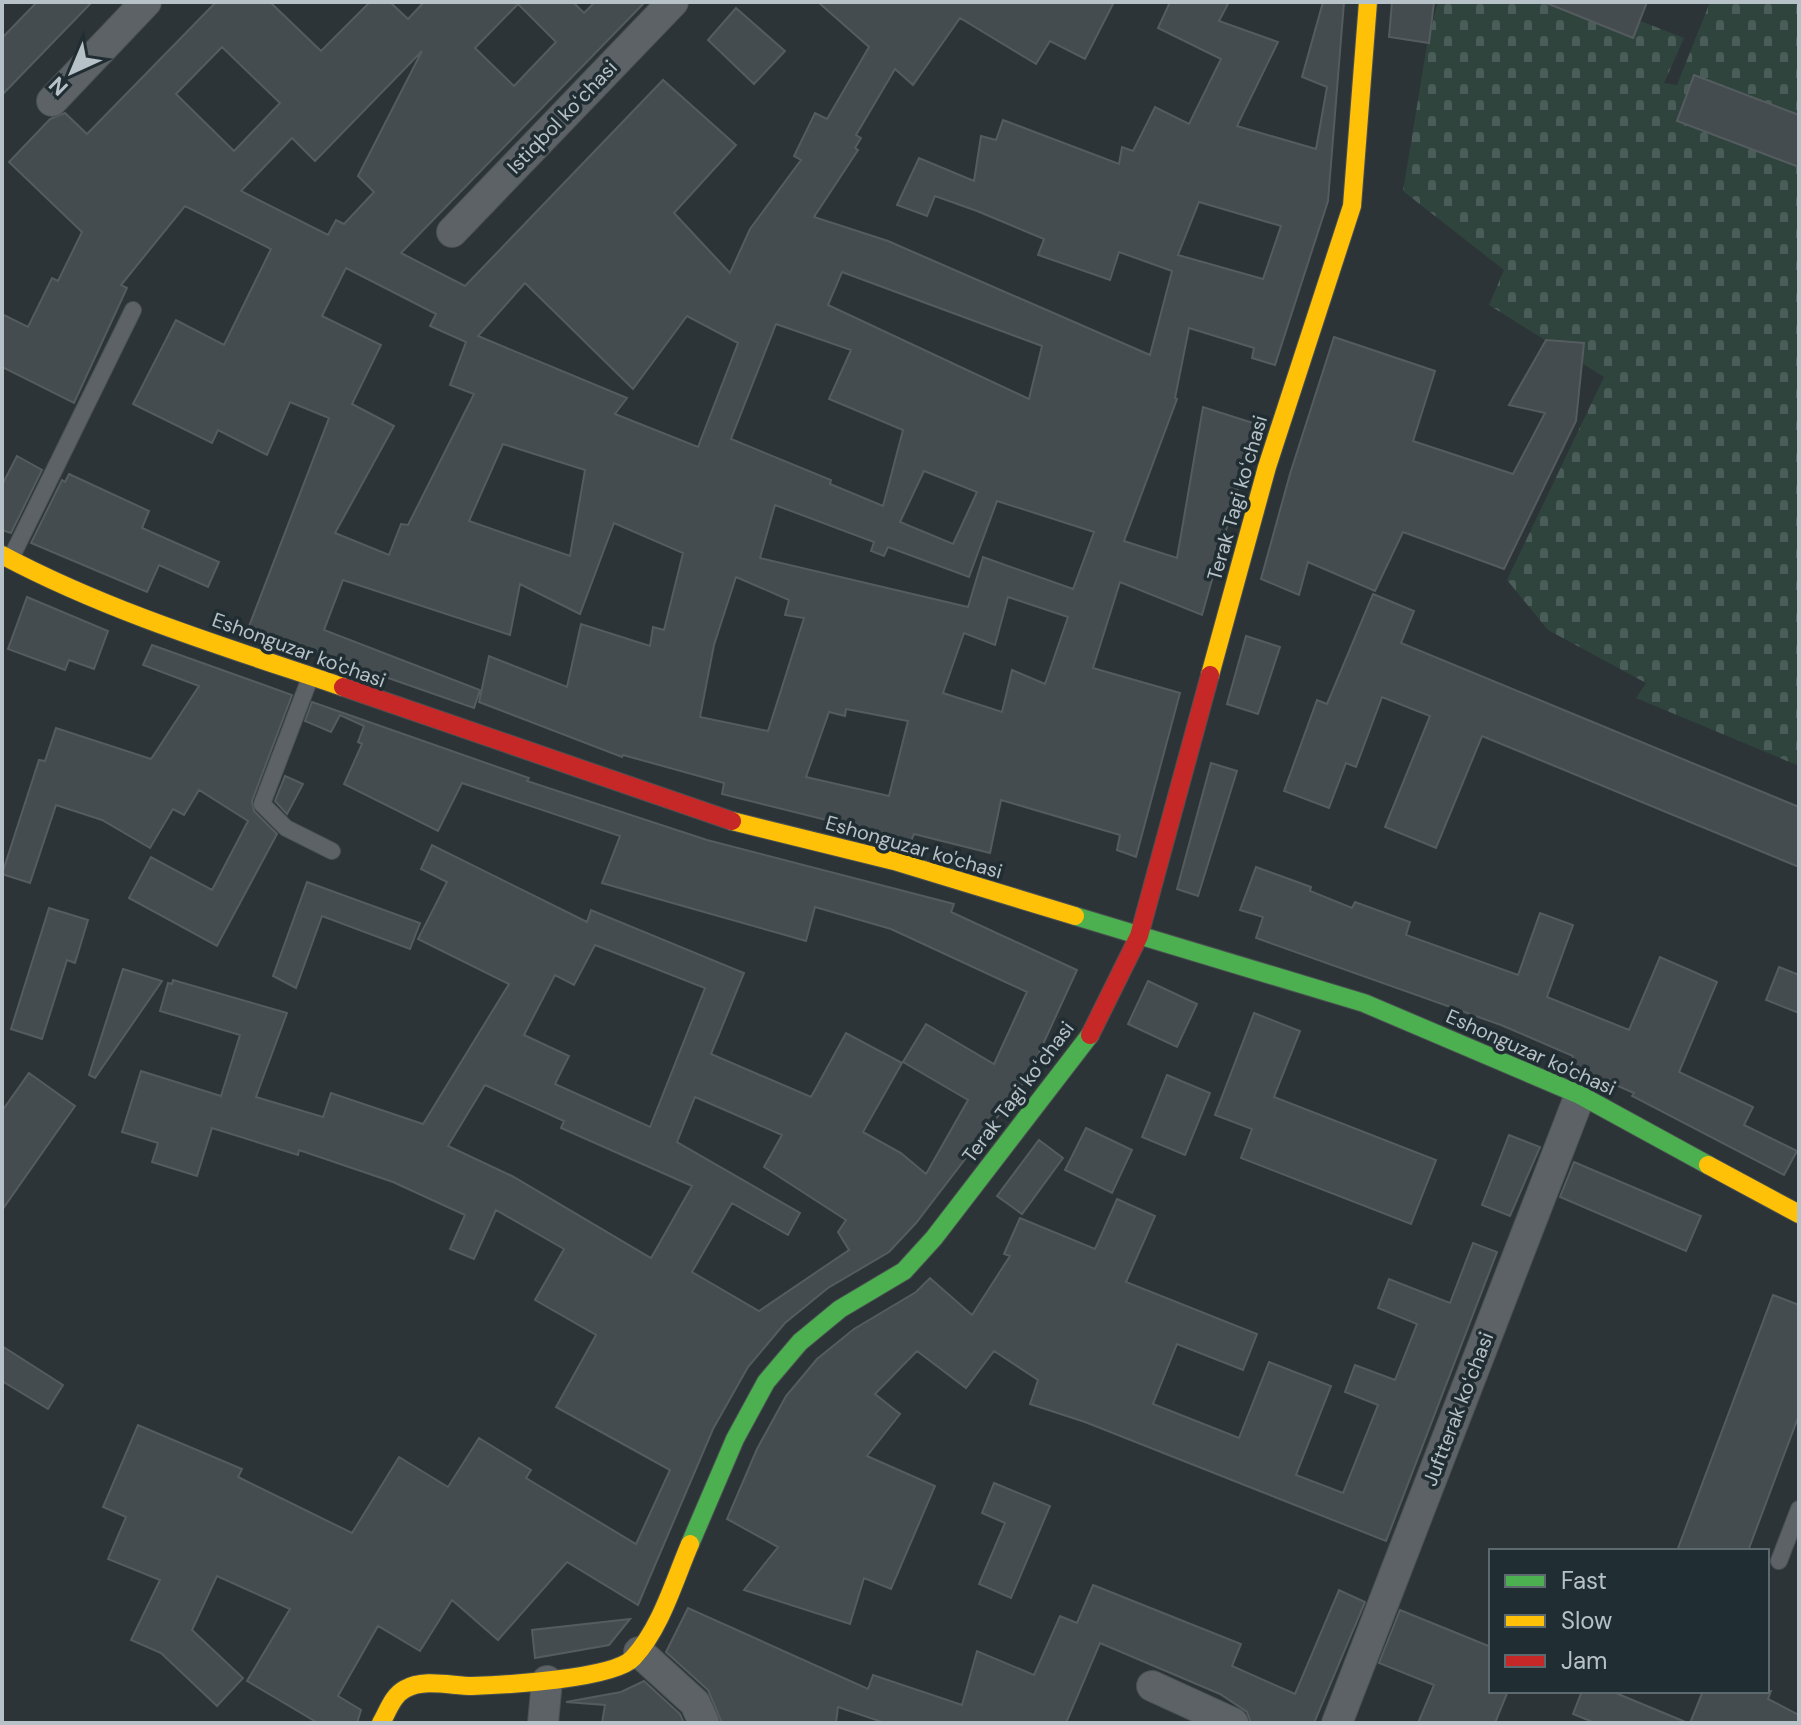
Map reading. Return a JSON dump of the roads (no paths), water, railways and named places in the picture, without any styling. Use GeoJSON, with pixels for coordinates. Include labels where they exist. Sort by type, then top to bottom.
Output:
{"type":"FeatureCollection","features":[{"type":"Feature","properties":{"kind":"street"},"geometry":{"type":"LineString","coordinates":[[52,101],[146,2]]}},
{"type":"Feature","properties":{"kind":"street","name":"Istiqbol koʻchasi"},"geometry":{"type":"LineString","coordinates":[[452,232],[673,2]]}},
{"type":"Feature","properties":{"kind":"street","name":"Terak Tagi koʻchasi"},"geometry":{"type":"LineString","coordinates":[[639,1652],[656,1623],[735,1439],[766,1382],[800,1342],[840,1309],[904,1271],[934,1238],[1091,1034],[1139,936],[1267,467],[1352,206],[1368,2]]}},
{"type":"Feature","properties":{"kind":"street","name":"Eshonguzar ko'chasi"},"geometry":{"type":"LineString","coordinates":[[6,557],[100,599],[310,678],[715,817],[894,861],[1364,1003],[1580,1095],[1799,1214]]}},
{"type":"Feature","properties":{"kind":"street","name":"Juftterak koʻchasi"},"geometry":{"type":"LineString","coordinates":[[1337,1723],[1580,1095]]}},
{"type":"Feature","properties":{"kind":"street"},"geometry":{"type":"LineString","coordinates":[[381,1723],[396,1696],[406,1688],[420,1684],[470,1686],[547,1681],[617,1668],[639,1652],[695,1703],[704,1723]]}},
{"type":"Feature","properties":{"kind":"street"},"geometry":{"type":"LineString","coordinates":[[543,1723],[547,1681]]}},
{"type":"Feature","properties":{"kind":"street"},"geometry":{"type":"LineString","coordinates":[[1152,1686],[1233,1723]]}},
{"type":"Feature","properties":{"kind":"lane"},"geometry":{"type":"LineString","coordinates":[[6,557],[133,310]]}},
{"type":"Feature","properties":{"kind":"lane"},"geometry":{"type":"LineString","coordinates":[[310,678],[262,804],[286,828],[332,851]]}},
{"type":"Feature","properties":{"kind":"lane"},"geometry":{"type":"LineString","coordinates":[[1779,1561],[1799,1509]]}}]}
